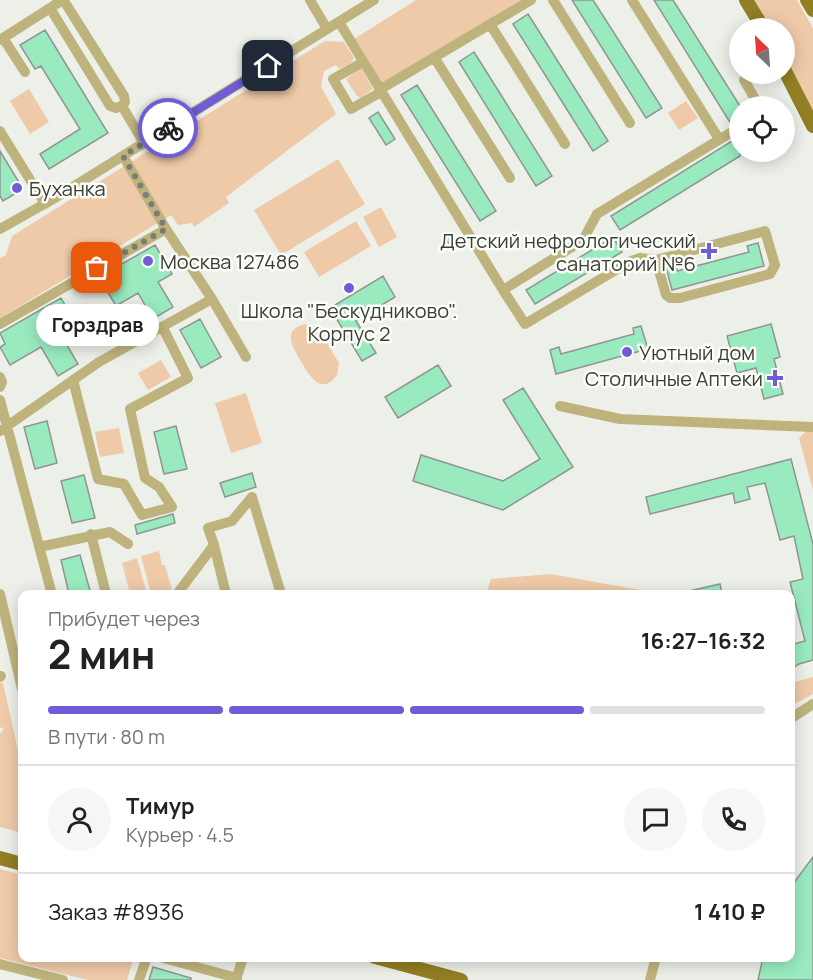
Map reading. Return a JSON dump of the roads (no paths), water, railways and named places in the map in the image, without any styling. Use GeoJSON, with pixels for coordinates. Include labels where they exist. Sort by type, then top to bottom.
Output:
{"type":"FeatureCollection","features":[{"type":"Feature","properties":{"kind":"main road"},"geometry":{"type":"LineString","coordinates":[[746,0],[757,18]]}},
{"type":"Feature","properties":{"kind":"main road"},"geometry":{"type":"LineString","coordinates":[[807,0],[813,10]]}},
{"type":"Feature","properties":{"kind":"main road"},"geometry":{"type":"LineString","coordinates":[[792,84],[813,126]]}},
{"type":"Feature","properties":{"kind":"main road"},"geometry":{"type":"LineString","coordinates":[[0,858],[18,863]]}},
{"type":"Feature","properties":{"kind":"main road"},"geometry":{"type":"LineString","coordinates":[[393,962],[460,980]]}},
{"type":"Feature","properties":{"kind":"street"},"geometry":{"type":"LineString","coordinates":[[310,0],[327,29]]}},
{"type":"Feature","properties":{"kind":"street"},"geometry":{"type":"LineString","coordinates":[[0,229],[45,204],[374,0]]}},
{"type":"Feature","properties":{"kind":"street"},"geometry":{"type":"LineString","coordinates":[[363,62],[333,79],[351,109],[531,0]]}},
{"type":"Feature","properties":{"kind":"street"},"geometry":{"type":"LineString","coordinates":[[553,0],[630,123]]}},
{"type":"Feature","properties":{"kind":"street"},"geometry":{"type":"LineString","coordinates":[[632,0],[719,139]]}},
{"type":"Feature","properties":{"kind":"street"},"geometry":{"type":"LineString","coordinates":[[25,72],[2,39],[50,8],[61,2],[66,4],[124,96],[125,102],[116,108],[110,105],[50,8]]}},
{"type":"Feature","properties":{"kind":"street"},"geometry":{"type":"LineString","coordinates":[[339,22],[525,324],[631,261],[640,258],[656,260],[765,231],[775,265],[770,274],[680,298],[670,298],[666,295],[662,285],[656,260]]}},
{"type":"Feature","properties":{"kind":"street"},"geometry":{"type":"LineString","coordinates":[[490,24],[565,144]]}},
{"type":"Feature","properties":{"kind":"street"},"geometry":{"type":"LineString","coordinates":[[434,57],[510,178]]}},
{"type":"Feature","properties":{"kind":"street"},"geometry":{"type":"LineString","coordinates":[[122,106],[144,143]]}},
{"type":"Feature","properties":{"kind":"street"},"geometry":{"type":"LineString","coordinates":[[0,131],[45,204]]}},
{"type":"Feature","properties":{"kind":"street"},"geometry":{"type":"LineString","coordinates":[[503,290],[583,240],[597,214],[729,133]]}},
{"type":"Feature","properties":{"kind":"street"},"geometry":{"type":"LineString","coordinates":[[123,156],[246,357]]}},
{"type":"Feature","properties":{"kind":"street"},"geometry":{"type":"LineString","coordinates":[[0,324],[166,229]]}},
{"type":"Feature","properties":{"kind":"street"},"geometry":{"type":"LineString","coordinates":[[3,429],[99,362],[212,299]]}},
{"type":"Feature","properties":{"kind":"street"},"geometry":{"type":"LineString","coordinates":[[72,380],[98,479],[124,484],[142,516],[172,507],[159,487],[145,478],[130,409],[188,378],[163,328]]}},
{"type":"Feature","properties":{"kind":"street"},"geometry":{"type":"LineString","coordinates":[[0,377],[2,382],[0,387]]}},
{"type":"Feature","properties":{"kind":"street"},"geometry":{"type":"LineString","coordinates":[[0,400],[3,429],[51,590]]}},
{"type":"Feature","properties":{"kind":"street"},"geometry":{"type":"LineString","coordinates":[[560,406],[620,419],[813,427]]}},
{"type":"Feature","properties":{"kind":"street"},"geometry":{"type":"LineString","coordinates":[[225,590],[208,528],[232,521],[252,496],[280,590]]}},
{"type":"Feature","properties":{"kind":"street"},"geometry":{"type":"LineString","coordinates":[[39,547],[110,532],[128,544]]}},
{"type":"Feature","properties":{"kind":"street"},"geometry":{"type":"LineString","coordinates":[[92,534],[105,590]]}},
{"type":"Feature","properties":{"kind":"street"},"geometry":{"type":"LineString","coordinates":[[180,590],[214,545]]}},
{"type":"Feature","properties":{"kind":"street"},"geometry":{"type":"LineString","coordinates":[[0,594],[18,657]]}},
{"type":"Feature","properties":{"kind":"street"},"geometry":{"type":"LineString","coordinates":[[795,716],[813,705]]}},
{"type":"Feature","properties":{"kind":"street"},"geometry":{"type":"LineString","coordinates":[[139,980],[145,962]]}},
{"type":"Feature","properties":{"kind":"street"},"geometry":{"type":"LineString","coordinates":[[177,962],[236,979],[241,962]]}},
{"type":"Feature","properties":{"kind":"street"},"geometry":{"type":"LineString","coordinates":[[650,980],[655,962]]}},
{"type":"Feature","properties":{"kind":"street"},"geometry":{"type":"LineString","coordinates":[[0,964],[63,980]]}},
{"type":"Feature","properties":{"kind":"place","name":"Буханка"},"geometry":{"type":"Point","coordinates":[17,188]}},
{"type":"Feature","properties":{"kind":"place","name":"Детский нефрологический санаторий №6"},"geometry":{"type":"Point","coordinates":[709,251]}},
{"type":"Feature","properties":{"kind":"place","name":"Москва 127486"},"geometry":{"type":"Point","coordinates":[148,261]}},
{"type":"Feature","properties":{"kind":"place","name":"Горздрав"},"geometry":{"type":"Point","coordinates":[97,268]}},
{"type":"Feature","properties":{"kind":"place","name":"Школа \"Бескудниково\". Корпус 2"},"geometry":{"type":"Point","coordinates":[349,288]}},
{"type":"Feature","properties":{"kind":"place","name":"Уютный дом"},"geometry":{"type":"Point","coordinates":[627,352]}},
{"type":"Feature","properties":{"kind":"place","name":"Столичные Аптеки"},"geometry":{"type":"Point","coordinates":[775,378]}}]}
